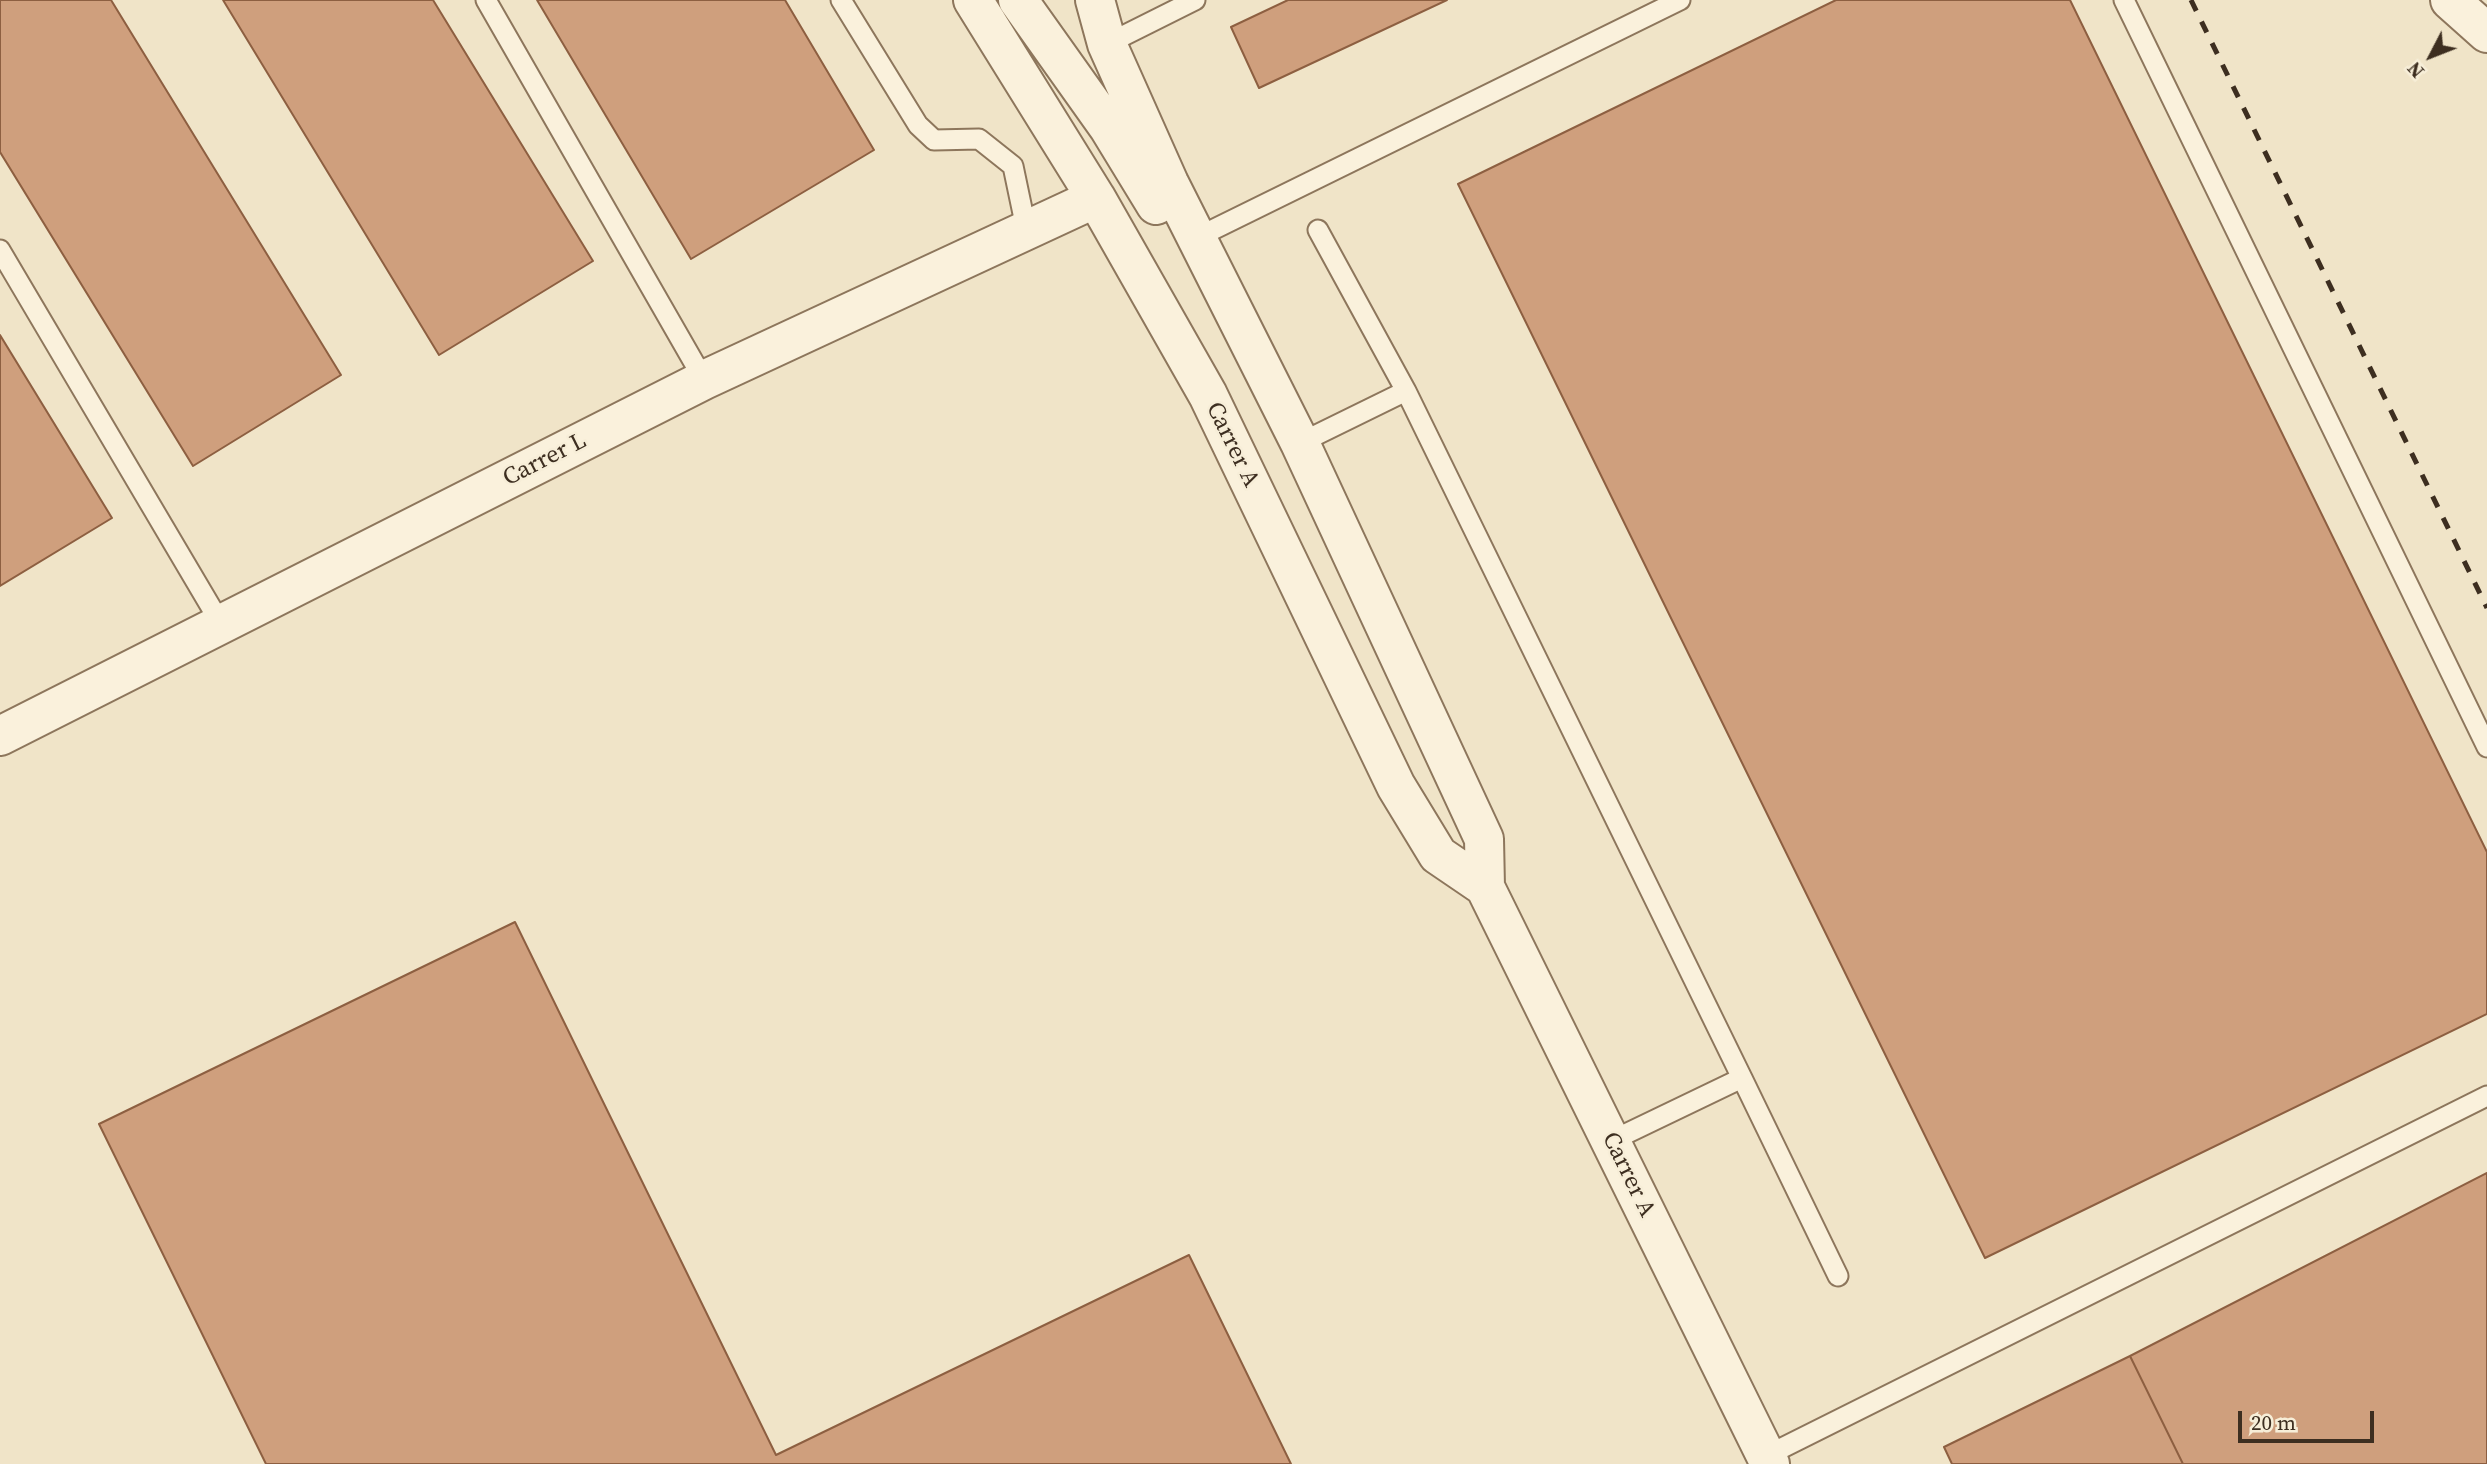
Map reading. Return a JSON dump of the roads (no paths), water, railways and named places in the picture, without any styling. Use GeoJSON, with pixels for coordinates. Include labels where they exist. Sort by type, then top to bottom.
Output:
{"type":"FeatureCollection","features":[{"type":"Feature","properties":{"kind":"street","name":"Carrer A"},"geometry":{"type":"LineString","coordinates":[[973,0],[1096,198],[1208,395],[1396,786],[1438,855],[1485,887]]}},
{"type":"Feature","properties":{"kind":"street"},"geometry":{"type":"LineString","coordinates":[[1018,0],[1109,128],[1174,236],[1196,238]]}},
{"type":"Feature","properties":{"kind":"street"},"geometry":{"type":"LineString","coordinates":[[2450,0],[2487,33]]}},
{"type":"Feature","properties":{"kind":"street","name":"Carrer A"},"geometry":{"type":"LineString","coordinates":[[1098,17],[1169,183],[1300,443],[1484,839],[1485,887],[1768,1460]]}},
{"type":"Feature","properties":{"kind":"street","name":"Carrer L"},"geometry":{"type":"LineString","coordinates":[[0,736],[704,380],[1026,228],[1096,198]]}},
{"type":"Feature","properties":{"kind":"lane"},"geometry":{"type":"LineString","coordinates":[[486,0],[704,380]]}},
{"type":"Feature","properties":{"kind":"lane"},"geometry":{"type":"LineString","coordinates":[[841,0],[918,125],[934,141],[979,139],[1013,166],[1026,228]]}},
{"type":"Feature","properties":{"kind":"lane"},"geometry":{"type":"LineString","coordinates":[[1098,17],[1195,0]]}},
{"type":"Feature","properties":{"kind":"lane"},"geometry":{"type":"LineString","coordinates":[[1196,238],[1645,8],[1680,0]]}},
{"type":"Feature","properties":{"kind":"lane"},"geometry":{"type":"LineString","coordinates":[[2124,0],[2487,747]]}},
{"type":"Feature","properties":{"kind":"lane"},"geometry":{"type":"LineString","coordinates":[[1318,230],[1406,391],[1838,1276]]}},
{"type":"Feature","properties":{"kind":"lane"},"geometry":{"type":"LineString","coordinates":[[0,250],[221,624]]}},
{"type":"Feature","properties":{"kind":"lane"},"geometry":{"type":"LineString","coordinates":[[1300,443],[1406,391]]}},
{"type":"Feature","properties":{"kind":"lane"},"geometry":{"type":"LineString","coordinates":[[1611,1141],[1742,1078]]}},
{"type":"Feature","properties":{"kind":"lane"},"geometry":{"type":"LineString","coordinates":[[1768,1460],[2487,1096]]}},
{"type":"Feature","properties":{"kind":"railway"},"geometry":{"type":"LineString","coordinates":[[2191,0],[2487,608]]}}]}
